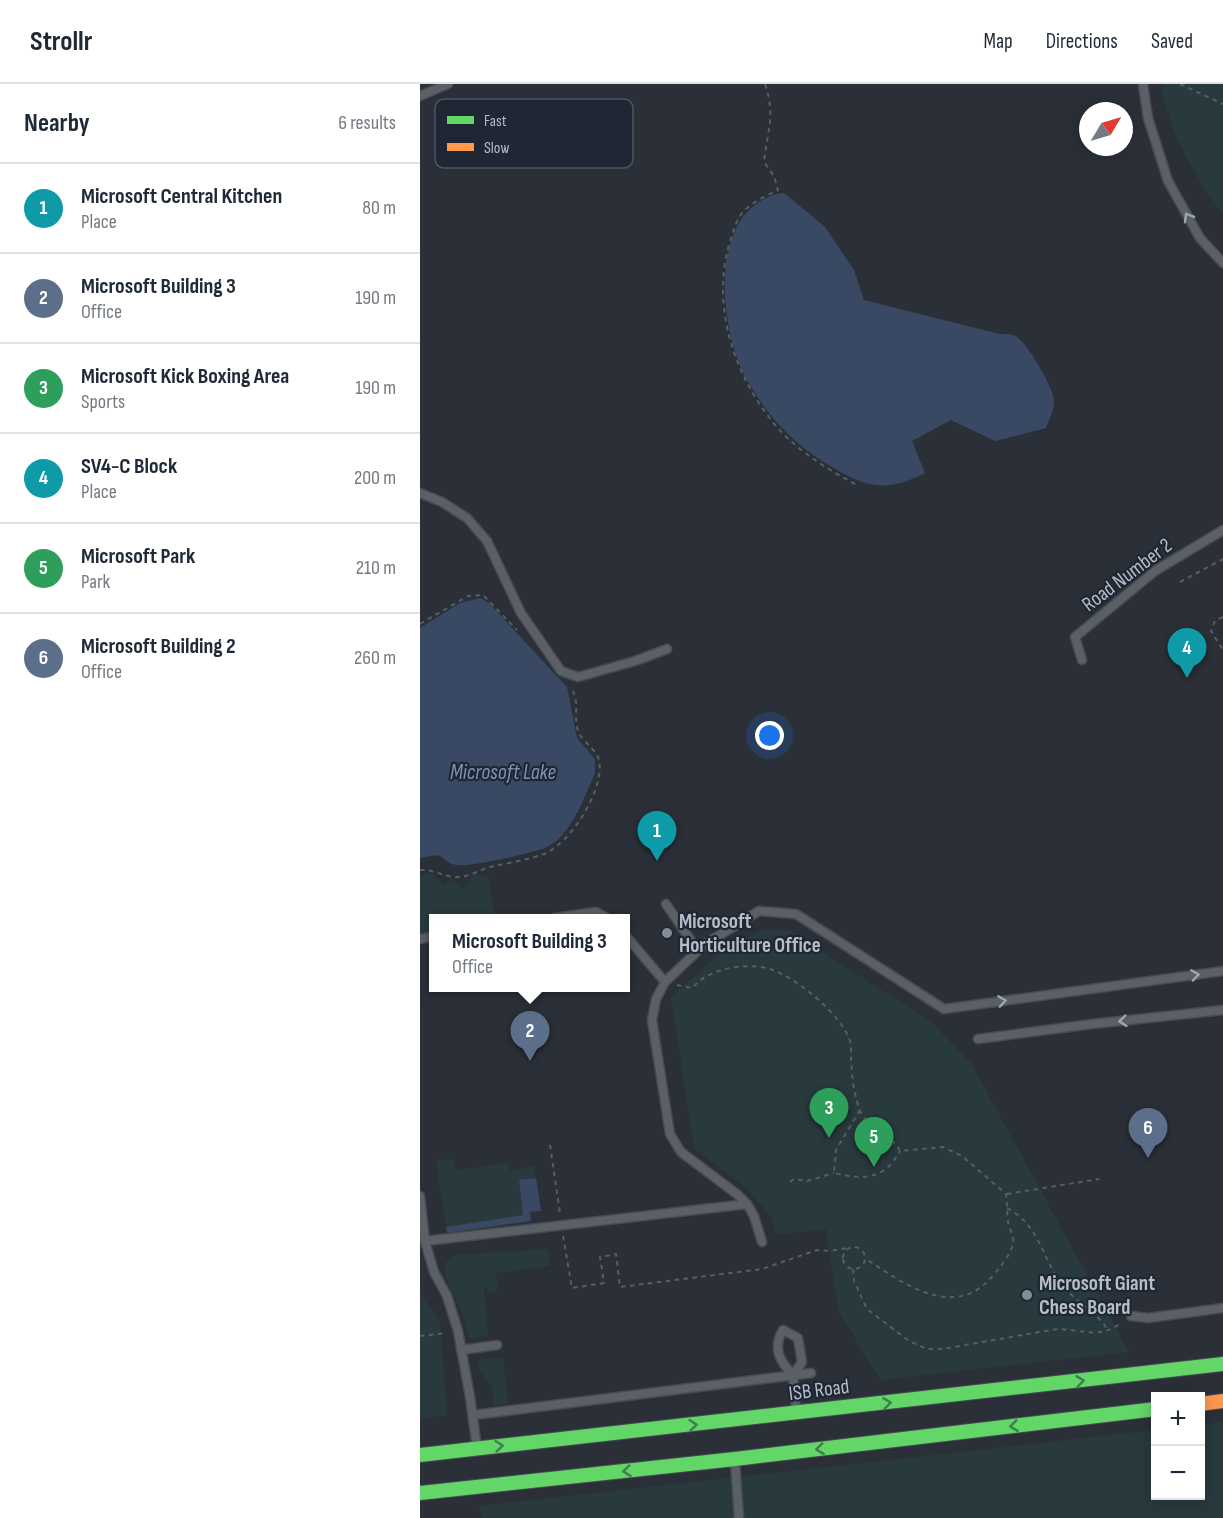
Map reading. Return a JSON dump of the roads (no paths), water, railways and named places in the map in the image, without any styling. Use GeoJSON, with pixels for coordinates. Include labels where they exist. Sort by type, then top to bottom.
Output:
{"type":"FeatureCollection","features":[{"type":"Feature","properties":{"kind":"main road","name":"ISB Road"},"geometry":{"type":"LineString","coordinates":[[420,1455],[1223,1364]]}},
{"type":"Feature","properties":{"kind":"main road"},"geometry":{"type":"LineString","coordinates":[[1205,1403],[1223,1401]]}},
{"type":"Feature","properties":{"kind":"main road"},"geometry":{"type":"LineString","coordinates":[[420,1493],[735,1459],[1151,1409]]}},
{"type":"Feature","properties":{"kind":"lane"},"geometry":{"type":"LineString","coordinates":[[420,96],[448,84]]}},
{"type":"Feature","properties":{"kind":"lane"},"geometry":{"type":"LineString","coordinates":[[1143,84],[1148,118],[1168,181],[1200,238],[1223,263]]}},
{"type":"Feature","properties":{"kind":"lane"},"geometry":{"type":"LineString","coordinates":[[420,493],[442,502],[467,518],[487,542],[521,613],[561,671],[578,677],[635,661],[667,649]]}},
{"type":"Feature","properties":{"kind":"lane","name":"Road Number 2"},"geometry":{"type":"LineString","coordinates":[[1082,660],[1075,637],[1155,571],[1223,530]]}},
{"type":"Feature","properties":{"kind":"lane"},"geometry":{"type":"LineString","coordinates":[[666,904],[698,951]]}},
{"type":"Feature","properties":{"kind":"lane"},"geometry":{"type":"LineString","coordinates":[[762,1242],[754,1216],[747,1204],[681,1152],[670,1134],[652,1020],[656,999],[665,982],[705,944],[759,910],[796,914],[944,1009],[1223,971]]}},
{"type":"Feature","properties":{"kind":"lane"},"geometry":{"type":"LineString","coordinates":[[582,914],[596,912],[600,914]]}},
{"type":"Feature","properties":{"kind":"lane"},"geometry":{"type":"LineString","coordinates":[[630,941],[665,982]]}},
{"type":"Feature","properties":{"kind":"lane"},"geometry":{"type":"LineString","coordinates":[[978,1039],[1223,1010]]}},
{"type":"Feature","properties":{"kind":"lane"},"geometry":{"type":"LineString","coordinates":[[420,1196],[425,1241],[434,1272],[447,1296],[458,1331],[477,1449]]}},
{"type":"Feature","properties":{"kind":"lane"},"geometry":{"type":"LineString","coordinates":[[425,1241],[747,1204]]}},
{"type":"Feature","properties":{"kind":"lane"},"geometry":{"type":"LineString","coordinates":[[1131,1316],[1148,1318],[1223,1308]]}},
{"type":"Feature","properties":{"kind":"lane"},"geometry":{"type":"LineString","coordinates":[[793,1376],[781,1363],[778,1339],[783,1328],[798,1338],[800,1346],[802,1362],[793,1376],[796,1413]]}},
{"type":"Feature","properties":{"kind":"lane"},"geometry":{"type":"LineString","coordinates":[[461,1350],[497,1345]]}},
{"type":"Feature","properties":{"kind":"lane"},"geometry":{"type":"LineString","coordinates":[[472,1415],[811,1373]]}},
{"type":"Feature","properties":{"kind":"lane"},"geometry":{"type":"LineString","coordinates":[[735,1459],[740,1518]]}},
{"type":"Feature","properties":{"kind":"water"},"geometry":{"type":"Polygon","coordinates":[[[784,193],[825,227],[854,270],[864,300],[1017,337],[1040,367],[1053,395],[1053,408],[1046,428],[995,441],[951,420],[912,441],[925,473],[898,484],[886,485],[864,482],[840,472],[802,446],[770,414],[745,376],[737,357],[726,311],[726,262],[732,239],[741,220],[762,200],[784,193]]]}},
{"type":"Feature","properties":{"kind":"water","name":"Microsoft Lake"},"geometry":{"type":"Polygon","coordinates":[[[480,598],[489,603],[567,687],[577,738],[595,759],[595,773],[573,820],[552,844],[515,856],[475,864],[455,865],[438,855],[420,858],[420,628],[460,603],[480,598]]]}},
{"type":"Feature","properties":{"kind":"water"},"geometry":{"type":"Polygon","coordinates":[[[536,1178],[541,1211],[530,1212],[531,1221],[447,1233],[446,1227],[523,1215],[519,1180],[536,1178]]]}},
{"type":"Feature","properties":{"kind":"place","name":"SV4-C Block"},"geometry":{"type":"Point","coordinates":[1187,678]}},
{"type":"Feature","properties":{"kind":"place","name":"Microsoft Central Kitchen"},"geometry":{"type":"Point","coordinates":[657,861]}},
{"type":"Feature","properties":{"kind":"place","name":"Microsoft Horticulture Office"},"geometry":{"type":"Point","coordinates":[667,933]}},
{"type":"Feature","properties":{"kind":"place","name":"Microsoft Building 3"},"geometry":{"type":"Point","coordinates":[530,1061]}},
{"type":"Feature","properties":{"kind":"place","name":"Microsoft Kick Boxing Area"},"geometry":{"type":"Point","coordinates":[829,1138]}},
{"type":"Feature","properties":{"kind":"place","name":"Microsoft Building 2"},"geometry":{"type":"Point","coordinates":[1148,1158]}},
{"type":"Feature","properties":{"kind":"place","name":"Microsoft Park"},"geometry":{"type":"Point","coordinates":[874,1167]}},
{"type":"Feature","properties":{"kind":"place","name":"Microsoft Giant Chess Board"},"geometry":{"type":"Point","coordinates":[1027,1295]}}]}
